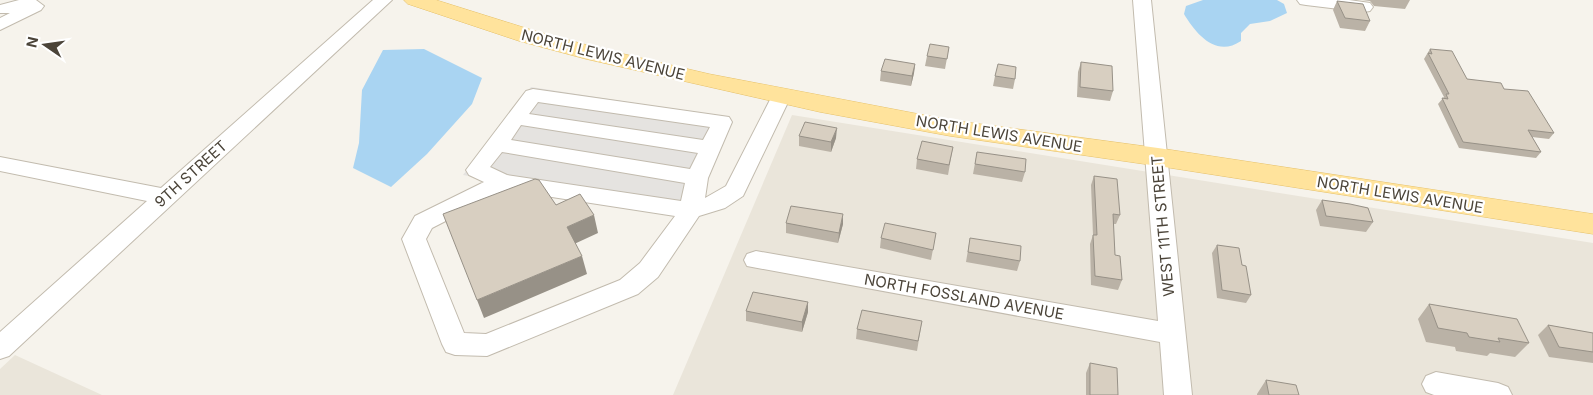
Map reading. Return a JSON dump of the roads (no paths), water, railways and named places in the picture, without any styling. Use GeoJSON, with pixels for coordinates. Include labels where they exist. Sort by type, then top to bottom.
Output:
{"type":"FeatureCollection","features":[{"type":"Feature","properties":{"kind":"main road","name":"NORTH LEWIS AVENUE"},"geometry":{"type":"LineString","coordinates":[[415,0],[594,54],[781,96],[950,128],[1158,157],[1593,224]]}},
{"type":"Feature","properties":{"kind":"street"},"geometry":{"type":"LineString","coordinates":[[1,15],[20,0]]}},
{"type":"Feature","properties":{"kind":"street","name":"9TH STREET"},"geometry":{"type":"LineString","coordinates":[[0,348],[382,0]]}},
{"type":"Feature","properties":{"kind":"street","name":"WEST 11TH STREET"},"geometry":{"type":"LineString","coordinates":[[1142,0],[1158,157],[1178,395]]}},
{"type":"Feature","properties":{"kind":"street"},"geometry":{"type":"LineString","coordinates":[[1306,0],[1364,7]]}},
{"type":"Feature","properties":{"kind":"street"},"geometry":{"type":"LineString","coordinates":[[504,182],[423,222],[414,239],[454,344],[487,345],[629,287],[649,270],[691,210],[697,178],[722,122],[533,95],[477,170],[504,182],[691,210],[717,202],[735,191],[781,96]]}},
{"type":"Feature","properties":{"kind":"street"},"geometry":{"type":"LineString","coordinates":[[516,118],[710,148]]}},
{"type":"Feature","properties":{"kind":"street"},"geometry":{"type":"LineString","coordinates":[[496,144],[697,178]]}},
{"type":"Feature","properties":{"kind":"street"},"geometry":{"type":"LineString","coordinates":[[0,164],[166,197]]}},
{"type":"Feature","properties":{"kind":"street","name":"NORTH FOSSLAND AVENUE"},"geometry":{"type":"LineString","coordinates":[[756,260],[1172,334]]}},
{"type":"Feature","properties":{"kind":"street"},"geometry":{"type":"LineString","coordinates":[[1436,384],[1498,395]]}},
{"type":"Feature","properties":{"kind":"water"},"geometry":{"type":"Polygon","coordinates":[[[1203,0],[1277,0],[1284,4],[1287,13],[1270,21],[1250,24],[1241,33],[1241,41],[1232,46],[1223,47],[1215,45],[1201,36],[1184,14],[1186,6],[1203,0]]]}},
{"type":"Feature","properties":{"kind":"water"},"geometry":{"type":"Polygon","coordinates":[[[424,49],[482,78],[472,104],[427,154],[391,187],[353,168],[359,143],[362,90],[383,50],[424,49]]]}}]}
